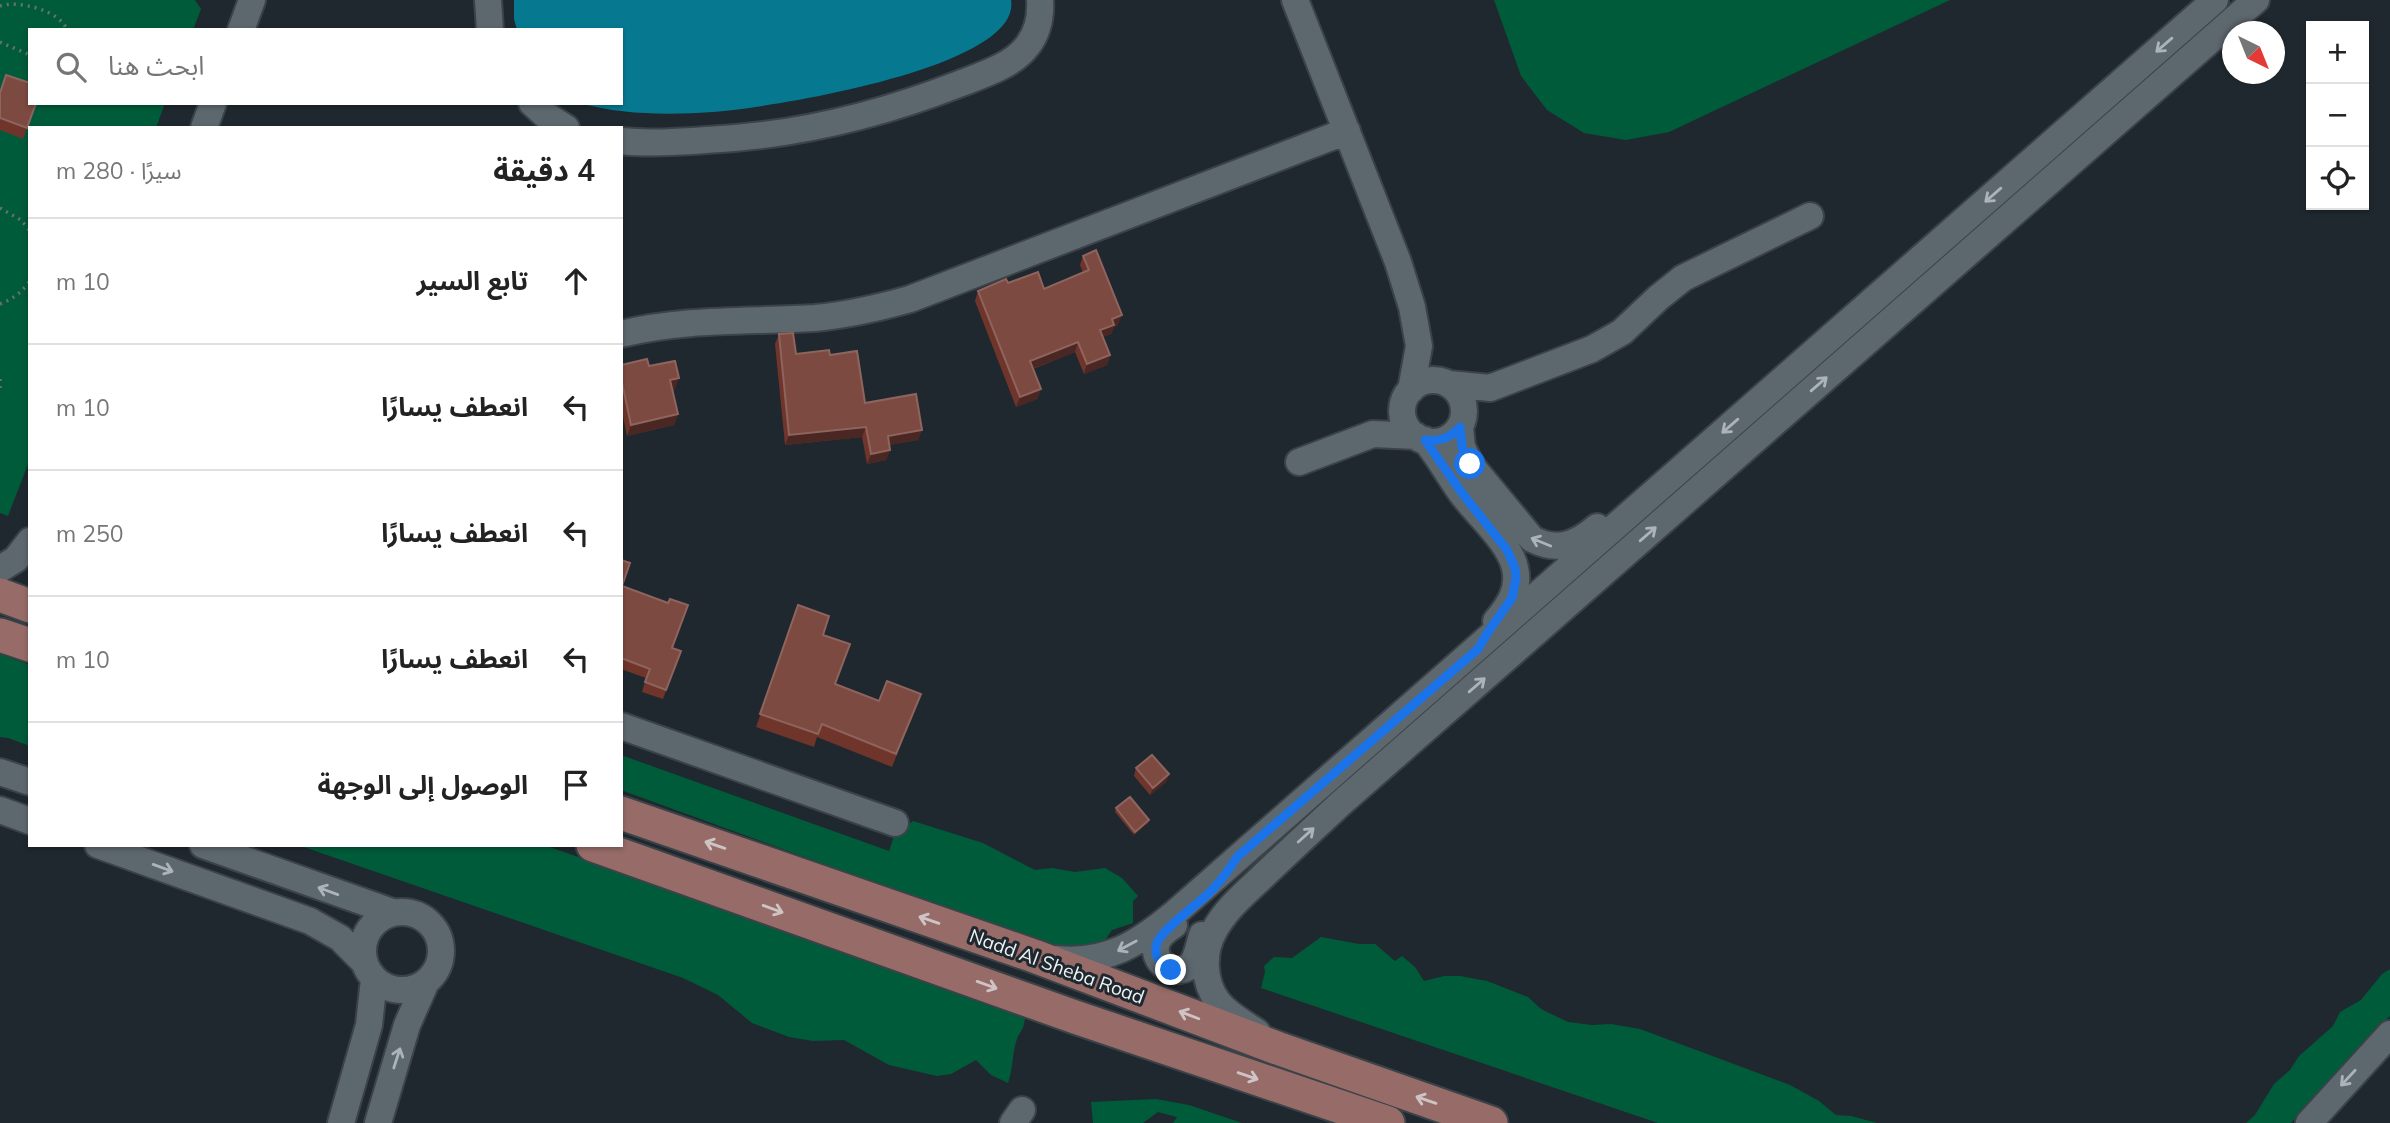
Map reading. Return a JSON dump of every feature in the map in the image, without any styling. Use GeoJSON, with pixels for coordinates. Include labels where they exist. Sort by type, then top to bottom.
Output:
{"type":"FeatureCollection","features":[{"type":"Feature","properties":{"kind":"main road"},"geometry":{"type":"LineString","coordinates":[[0,595],[28,605]]}},
{"type":"Feature","properties":{"kind":"main road"},"geometry":{"type":"LineString","coordinates":[[0,635],[28,644]]}},
{"type":"Feature","properties":{"kind":"main road","name":"Nadd Al Sheba Road"},"geometry":{"type":"LineString","coordinates":[[629,819],[1034,956],[1277,1048],[1490,1123]]}},
{"type":"Feature","properties":{"kind":"main road","name":"Nadd Al Sheba Road"},"geometry":{"type":"LineString","coordinates":[[599,847],[1062,1012],[1388,1123]]}},
{"type":"Feature","properties":{"kind":"street"},"geometry":{"type":"LineString","coordinates":[[242,28],[252,0]]}},
{"type":"Feature","properties":{"kind":"street"},"geometry":{"type":"LineString","coordinates":[[488,0],[489,28]]}},
{"type":"Feature","properties":{"kind":"street"},"geometry":{"type":"LineString","coordinates":[[623,141],[689,141],[786,133],[844,122],[890,109],[970,80],[1019,55],[1035,34],[1039,22],[1040,0]]}},
{"type":"Feature","properties":{"kind":"street"},"geometry":{"type":"LineString","coordinates":[[1295,0],[1398,261],[1412,307],[1419,345],[1407,396],[1404,418],[1406,425],[1421,438],[1507,550],[1515,568],[1512,598],[1478,649]]}},
{"type":"Feature","properties":{"kind":"street"},"geometry":{"type":"LineString","coordinates":[[1034,956],[1086,960],[1114,953],[1160,926],[2215,0]]}},
{"type":"Feature","properties":{"kind":"street"},"geometry":{"type":"LineString","coordinates":[[1277,1048],[1224,1008],[1213,994],[1207,978],[1206,957],[1212,933],[1228,911],[1339,804],[2256,0]]}},
{"type":"Feature","properties":{"kind":"street"},"geometry":{"type":"LineString","coordinates":[[205,126],[212,105]]}},
{"type":"Feature","properties":{"kind":"street"},"geometry":{"type":"LineString","coordinates":[[534,105],[563,126]]}},
{"type":"Feature","properties":{"kind":"street"},"geometry":{"type":"LineString","coordinates":[[623,334],[700,322],[817,317],[910,299],[1347,131]]}},
{"type":"Feature","properties":{"kind":"street"},"geometry":{"type":"LineString","coordinates":[[1373,435],[1417,385],[1431,380],[1469,388],[1490,388],[1608,341],[1622,332],[1683,278],[1810,216]]}},
{"type":"Feature","properties":{"kind":"street"},"geometry":{"type":"LineString","coordinates":[[1853,318],[1870,339]]}},
{"type":"Feature","properties":{"kind":"street"},"geometry":{"type":"LineString","coordinates":[[1419,345],[1462,400],[1462,447],[1470,464],[1532,539],[1551,546],[1571,544],[1589,534],[1646,485],[1665,473],[1681,469]]}},
{"type":"Feature","properties":{"kind":"street"},"geometry":{"type":"LineString","coordinates":[[1299,462],[1373,435],[1441,440],[1455,433],[1490,388]]}},
{"type":"Feature","properties":{"kind":"street"},"geometry":{"type":"LineString","coordinates":[[0,569],[16,559],[28,544]]}},
{"type":"Feature","properties":{"kind":"street"},"geometry":{"type":"LineString","coordinates":[[623,727],[895,823]]}},
{"type":"Feature","properties":{"kind":"street"},"geometry":{"type":"LineString","coordinates":[[0,772],[28,781]]}},
{"type":"Feature","properties":{"kind":"street"},"geometry":{"type":"LineString","coordinates":[[0,810],[28,820]]}},
{"type":"Feature","properties":{"kind":"street"},"geometry":{"type":"LineString","coordinates":[[104,847],[310,921],[340,938],[369,970],[386,987],[414,989],[435,973],[440,963],[440,939],[427,919],[404,911],[392,912],[378,919],[368,931],[363,946],[369,970],[372,1010],[341,1123]]}},
{"type":"Feature","properties":{"kind":"street"},"geometry":{"type":"LineString","coordinates":[[209,847],[392,912]]}},
{"type":"Feature","properties":{"kind":"street"},"geometry":{"type":"LineString","coordinates":[[1237,857],[1211,891],[1160,937],[1156,950],[1164,967],[1177,970],[1190,965],[1214,914],[1229,898],[1257,882]]}},
{"type":"Feature","properties":{"kind":"street"},"geometry":{"type":"LineString","coordinates":[[378,1123],[407,1025],[426,982]]}},
{"type":"Feature","properties":{"kind":"street"},"geometry":{"type":"LineString","coordinates":[[2309,1123],[2390,1034]]}},
{"type":"Feature","properties":{"kind":"path"},"geometry":{"type":"LineString","coordinates":[[0,6],[8,1],[18,1],[51,12],[62,20],[65,28]]}},
{"type":"Feature","properties":{"kind":"path"},"geometry":{"type":"LineString","coordinates":[[0,42],[28,54]]}},
{"type":"Feature","properties":{"kind":"path"},"geometry":{"type":"LineString","coordinates":[[0,208],[21,220],[28,229]]}},
{"type":"Feature","properties":{"kind":"path"},"geometry":{"type":"LineString","coordinates":[[0,304],[12,299],[28,284]]}},
{"type":"Feature","properties":{"kind":"path"},"geometry":{"type":"LineString","coordinates":[[0,379],[0,388]]}},
{"type":"Feature","properties":{"kind":"green space"},"geometry":{"type":"Polygon","coordinates":[[[0,0],[195,0],[201,9],[194,28],[28,28],[28,105],[164,105],[157,126],[28,126],[28,464],[8,516],[0,513],[0,0]]]}},
{"type":"Feature","properties":{"kind":"green space"},"geometry":{"type":"Polygon","coordinates":[[[1494,0],[1950,0],[1669,132],[1626,140],[1584,133],[1547,110],[1521,76],[1494,0]]]}},
{"type":"Feature","properties":{"kind":"green space"},"geometry":{"type":"Polygon","coordinates":[[[0,654],[28,664],[28,745],[0,737],[0,654]]]}},
{"type":"Feature","properties":{"kind":"green space"},"geometry":{"type":"Polygon","coordinates":[[[623,756],[889,851],[894,836],[913,821],[983,843],[1035,870],[1052,868],[1075,872],[1105,868],[1122,878],[1138,896],[1133,901],[1133,923],[1112,930],[1099,949],[1054,948],[623,791],[623,756]]]}},
{"type":"Feature","properties":{"kind":"green space"},"geometry":{"type":"Polygon","coordinates":[[[304,847],[550,847],[1025,1014],[1025,1020],[1015,1047],[1008,1083],[991,1075],[976,1060],[951,1074],[937,1076],[889,1065],[844,1040],[813,1041],[789,1037],[752,1023],[718,995],[683,978],[304,847]]]}},
{"type":"Feature","properties":{"kind":"green space"},"geometry":{"type":"Polygon","coordinates":[[[1321,937],[1375,944],[1395,961],[1402,956],[1415,967],[1424,981],[1444,976],[1460,976],[1487,981],[1528,997],[1541,1009],[1568,1022],[1611,1024],[1640,1029],[1790,1085],[1819,1101],[1836,1115],[1877,1123],[1658,1123],[1261,988],[1264,966],[1274,957],[1292,958],[1321,937]]]}},
{"type":"Feature","properties":{"kind":"green space"},"geometry":{"type":"Polygon","coordinates":[[[2390,969],[2390,1016],[2291,1123],[2246,1123],[2255,1115],[2274,1084],[2290,1070],[2299,1056],[2333,1026],[2340,1012],[2361,1000],[2382,974],[2390,969]]]}},
{"type":"Feature","properties":{"kind":"green space"},"geometry":{"type":"Polygon","coordinates":[[[1156,1099],[1189,1105],[1242,1123],[1173,1123],[1177,1117],[1158,1112],[1143,1123],[1093,1123],[1091,1102],[1156,1099]]]}},
{"type":"Feature","properties":{"kind":"water"},"geometry":{"type":"Polygon","coordinates":[[[514,0],[1011,0],[1004,24],[976,46],[935,65],[885,81],[782,103],[712,112],[662,114],[588,105],[623,105],[623,28],[516,28],[514,0]]]}},
{"type":"Feature","properties":{"kind":"building"},"geometry":{"type":"Polygon","coordinates":[[[6,75],[28,82],[28,105],[35,105],[27,128],[0,118],[0,93],[6,75]]]}},
{"type":"Feature","properties":{"kind":"building"},"geometry":{"type":"Polygon","coordinates":[[[1096,250],[1122,315],[1112,319],[1114,325],[1100,330],[1110,355],[1087,364],[1078,342],[1030,361],[1041,389],[1020,397],[978,291],[1006,279],[1008,283],[1038,272],[1044,289],[1089,270],[1083,256],[1096,250]]]}},
{"type":"Feature","properties":{"kind":"building"},"geometry":{"type":"Polygon","coordinates":[[[793,333],[796,354],[829,350],[830,355],[857,351],[865,403],[916,394],[922,430],[888,436],[890,450],[871,454],[866,427],[789,435],[779,334],[793,333]]]}},
{"type":"Feature","properties":{"kind":"building"},"geometry":{"type":"Polygon","coordinates":[[[647,359],[649,366],[675,361],[679,378],[670,380],[678,414],[631,425],[623,387],[623,365],[647,359]]]}},
{"type":"Feature","properties":{"kind":"building"},"geometry":{"type":"Polygon","coordinates":[[[623,561],[630,563],[623,583],[623,561]]]}},
{"type":"Feature","properties":{"kind":"building"},"geometry":{"type":"Polygon","coordinates":[[[623,586],[668,603],[670,599],[688,605],[672,648],[681,651],[666,690],[645,682],[650,669],[623,659],[623,586]]]}},
{"type":"Feature","properties":{"kind":"building"},"geometry":{"type":"Polygon","coordinates":[[[798,605],[829,616],[823,635],[850,644],[835,684],[879,701],[887,681],[921,694],[896,754],[822,724],[818,734],[760,714],[798,605]]]}},
{"type":"Feature","properties":{"kind":"building"},"geometry":{"type":"Polygon","coordinates":[[[1152,755],[1169,774],[1153,788],[1136,768],[1152,755]]]}},
{"type":"Feature","properties":{"kind":"building"},"geometry":{"type":"Polygon","coordinates":[[[1130,797],[1149,820],[1135,832],[1116,808],[1130,797]]]}},
{"type":"Feature","properties":{"kind":"route"},"geometry":{"type":"LineString","coordinates":[[1171,970],[1164,967],[1157,956],[1160,937],[1211,891],[1237,857],[1478,649],[1507,608],[1515,588],[1512,559],[1425,440],[1441,440],[1455,433],[1460,427],[1462,447],[1470,464]]}}]}
